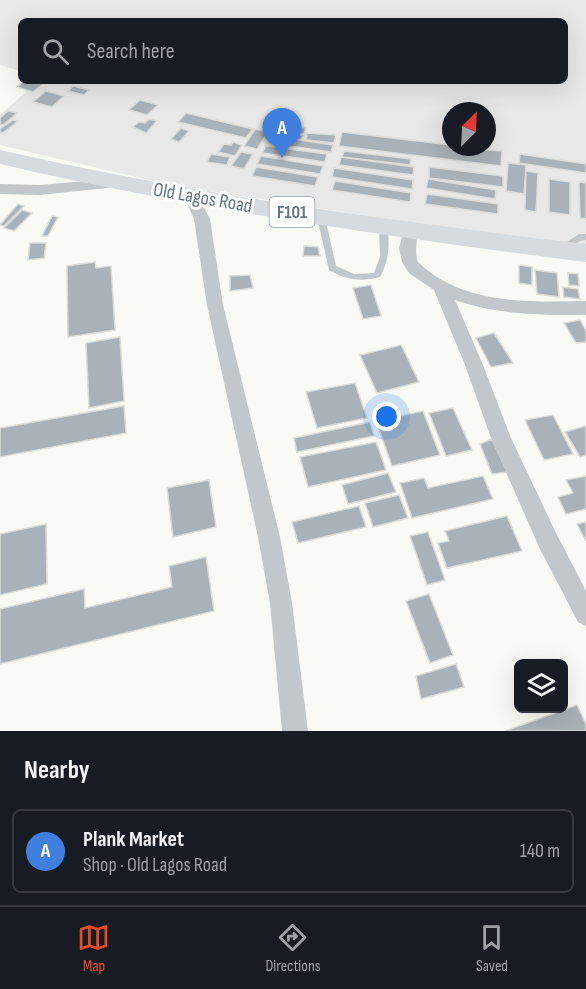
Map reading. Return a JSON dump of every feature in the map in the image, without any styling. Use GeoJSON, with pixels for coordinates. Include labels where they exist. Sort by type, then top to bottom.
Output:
{"type":"FeatureCollection","features":[{"type":"Feature","properties":{"kind":"main road","name":"Old Lagos Road"},"geometry":{"type":"LineString","coordinates":[[0,157],[191,196],[410,230],[586,253]]}},
{"type":"Feature","properties":{"kind":"street"},"geometry":{"type":"LineString","coordinates":[[0,189],[40,190],[122,183]]}},
{"type":"Feature","properties":{"kind":"street"},"geometry":{"type":"LineString","coordinates":[[191,196],[202,219],[215,305],[269,537],[281,603],[292,713],[296,731]]}},
{"type":"Feature","properties":{"kind":"street"},"geometry":{"type":"LineString","coordinates":[[410,230],[407,250],[411,265],[442,290],[481,301],[526,308],[586,308]]}},
{"type":"Feature","properties":{"kind":"street"},"geometry":{"type":"LineString","coordinates":[[442,290],[474,365],[501,438],[547,539],[586,614]]}},
{"type":"Feature","properties":{"kind":"lane"},"geometry":{"type":"LineString","coordinates":[[321,217],[332,268],[343,275],[358,279],[377,275],[383,266],[385,251],[383,226]]}},
{"type":"Feature","properties":{"kind":"lane"},"geometry":{"type":"LineString","coordinates":[[561,250],[579,237],[586,237]]}},
{"type":"Feature","properties":{"kind":"shaded area"},"geometry":{"type":"Polygon","coordinates":[[[0,0],[586,0],[586,245],[406,222],[170,185],[0,145],[0,115],[35,84],[568,84],[568,18],[18,18],[18,70],[0,65],[0,0]]]}},
{"type":"Feature","properties":{"kind":"building"},"geometry":{"type":"Polygon","coordinates":[[[20,84],[42,84],[33,92],[17,87],[20,84]]]}},
{"type":"Feature","properties":{"kind":"building"},"geometry":{"type":"Polygon","coordinates":[[[73,86],[89,90],[84,95],[68,91],[73,86]]]}},
{"type":"Feature","properties":{"kind":"building"},"geometry":{"type":"Polygon","coordinates":[[[46,91],[64,96],[52,107],[33,102],[46,91]]]}},
{"type":"Feature","properties":{"kind":"building"},"geometry":{"type":"Polygon","coordinates":[[[140,100],[158,105],[147,115],[129,110],[140,100]]]}},
{"type":"Feature","properties":{"kind":"building"},"geometry":{"type":"Polygon","coordinates":[[[8,111],[17,113],[3,125],[0,124],[0,118],[8,111]]]}},
{"type":"Feature","properties":{"kind":"building"},"geometry":{"type":"Polygon","coordinates":[[[186,113],[253,129],[246,138],[178,122],[186,113]]]}},
{"type":"Feature","properties":{"kind":"building"},"geometry":{"type":"Polygon","coordinates":[[[149,119],[157,121],[146,133],[133,127],[139,122],[145,123],[149,119]]]}},
{"type":"Feature","properties":{"kind":"building"},"geometry":{"type":"Polygon","coordinates":[[[13,120],[18,121],[3,133],[0,132],[0,129],[13,120]]]}},
{"type":"Feature","properties":{"kind":"building"},"geometry":{"type":"Polygon","coordinates":[[[282,124],[306,128],[304,134],[279,130],[282,124]]]}},
{"type":"Feature","properties":{"kind":"building"},"geometry":{"type":"Polygon","coordinates":[[[181,128],[189,131],[179,142],[171,139],[181,128]]]}},
{"type":"Feature","properties":{"kind":"building"},"geometry":{"type":"Polygon","coordinates":[[[255,129],[268,132],[257,149],[244,146],[255,129]]]}},
{"type":"Feature","properties":{"kind":"building"},"geometry":{"type":"Polygon","coordinates":[[[282,131],[304,136],[300,140],[279,136],[282,131]]]}},
{"type":"Feature","properties":{"kind":"building"},"geometry":{"type":"Polygon","coordinates":[[[342,132],[442,144],[442,156],[496,156],[496,151],[502,151],[501,166],[339,146],[342,132]]]}},
{"type":"Feature","properties":{"kind":"building"},"geometry":{"type":"Polygon","coordinates":[[[307,133],[336,135],[334,143],[306,140],[307,133]]]}},
{"type":"Feature","properties":{"kind":"building"},"geometry":{"type":"Polygon","coordinates":[[[285,138],[333,145],[331,152],[282,145],[285,138]]]}},
{"type":"Feature","properties":{"kind":"building"},"geometry":{"type":"Polygon","coordinates":[[[233,142],[242,145],[235,156],[218,152],[224,144],[231,145],[233,142]]]}},
{"type":"Feature","properties":{"kind":"building"},"geometry":{"type":"Polygon","coordinates":[[[266,146],[327,154],[325,162],[262,153],[266,146]]]}},
{"type":"Feature","properties":{"kind":"building"},"geometry":{"type":"Polygon","coordinates":[[[344,151],[411,159],[410,165],[342,157],[344,151]]]}},
{"type":"Feature","properties":{"kind":"building"},"geometry":{"type":"Polygon","coordinates":[[[241,152],[253,154],[244,169],[231,166],[241,152]]]}},
{"type":"Feature","properties":{"kind":"building"},"geometry":{"type":"Polygon","coordinates":[[[211,154],[230,157],[227,165],[207,162],[211,154]]]}},
{"type":"Feature","properties":{"kind":"building"},"geometry":{"type":"Polygon","coordinates":[[[520,154],[586,164],[586,173],[519,163],[520,154]]]}},
{"type":"Feature","properties":{"kind":"building"},"geometry":{"type":"Polygon","coordinates":[[[261,156],[323,166],[320,174],[257,164],[261,156]]]}},
{"type":"Feature","properties":{"kind":"building"},"geometry":{"type":"Polygon","coordinates":[[[341,157],[414,167],[413,175],[339,165],[341,157]]]}},
{"type":"Feature","properties":{"kind":"building"},"geometry":{"type":"Polygon","coordinates":[[[508,163],[526,165],[524,194],[506,191],[508,163]]]}},
{"type":"Feature","properties":{"kind":"building"},"geometry":{"type":"Polygon","coordinates":[[[256,167],[318,177],[315,186],[252,176],[256,167]]]}},
{"type":"Feature","properties":{"kind":"building"},"geometry":{"type":"Polygon","coordinates":[[[429,167],[503,176],[503,187],[429,178],[429,167]]]}},
{"type":"Feature","properties":{"kind":"building"},"geometry":{"type":"Polygon","coordinates":[[[334,168],[413,180],[412,189],[332,177],[334,168]]]}},
{"type":"Feature","properties":{"kind":"building"},"geometry":{"type":"Polygon","coordinates":[[[526,171],[538,173],[536,212],[525,210],[526,171]]]}},
{"type":"Feature","properties":{"kind":"building"},"geometry":{"type":"Polygon","coordinates":[[[428,179],[496,190],[495,199],[426,188],[428,179]]]}},
{"type":"Feature","properties":{"kind":"building"},"geometry":{"type":"Polygon","coordinates":[[[549,179],[570,182],[570,215],[549,212],[549,179]]]}},
{"type":"Feature","properties":{"kind":"building"},"geometry":{"type":"Polygon","coordinates":[[[335,181],[411,193],[410,202],[332,190],[335,181]]]}},
{"type":"Feature","properties":{"kind":"building"},"geometry":{"type":"Polygon","coordinates":[[[579,182],[586,183],[586,219],[580,218],[579,182]]]}},
{"type":"Feature","properties":{"kind":"building"},"geometry":{"type":"Polygon","coordinates":[[[427,194],[498,204],[498,214],[425,204],[427,194]]]}},
{"type":"Feature","properties":{"kind":"building"},"geometry":{"type":"Polygon","coordinates":[[[18,204],[24,206],[4,226],[0,225],[18,204]]]}},
{"type":"Feature","properties":{"kind":"building"},"geometry":{"type":"Polygon","coordinates":[[[22,210],[32,213],[14,231],[4,228],[22,210]]]}},
{"type":"Feature","properties":{"kind":"building"},"geometry":{"type":"Polygon","coordinates":[[[52,216],[58,217],[48,236],[42,236],[52,216]]]}},
{"type":"Feature","properties":{"kind":"building"},"geometry":{"type":"Polygon","coordinates":[[[30,243],[46,243],[44,258],[28,260],[30,243]]]}},
{"type":"Feature","properties":{"kind":"building"},"geometry":{"type":"Polygon","coordinates":[[[304,246],[318,247],[320,256],[303,256],[304,246]]]}},
{"type":"Feature","properties":{"kind":"building"},"geometry":{"type":"Polygon","coordinates":[[[95,262],[96,268],[111,266],[115,330],[68,337],[67,266],[95,262]]]}},
{"type":"Feature","properties":{"kind":"building"},"geometry":{"type":"Polygon","coordinates":[[[519,265],[532,267],[532,285],[519,283],[519,265]]]}},
{"type":"Feature","properties":{"kind":"building"},"geometry":{"type":"Polygon","coordinates":[[[535,270],[557,273],[559,297],[537,294],[535,270]]]}},
{"type":"Feature","properties":{"kind":"building"},"geometry":{"type":"Polygon","coordinates":[[[568,273],[578,274],[579,286],[569,285],[568,273]]]}},
{"type":"Feature","properties":{"kind":"building"},"geometry":{"type":"Polygon","coordinates":[[[250,275],[253,288],[230,291],[230,276],[250,275]]]}},
{"type":"Feature","properties":{"kind":"building"},"geometry":{"type":"Polygon","coordinates":[[[371,285],[381,316],[363,319],[353,288],[371,285]]]}},
{"type":"Feature","properties":{"kind":"building"},"geometry":{"type":"Polygon","coordinates":[[[563,287],[578,289],[580,299],[564,297],[563,287]]]}},
{"type":"Feature","properties":{"kind":"building"},"geometry":{"type":"Polygon","coordinates":[[[580,320],[586,331],[586,342],[576,343],[564,323],[580,320]]]}},
{"type":"Feature","properties":{"kind":"building"},"geometry":{"type":"Polygon","coordinates":[[[494,333],[513,363],[491,367],[476,338],[494,333]]]}},
{"type":"Feature","properties":{"kind":"building"},"geometry":{"type":"Polygon","coordinates":[[[120,337],[124,401],[89,408],[86,343],[120,337]]]}},
{"type":"Feature","properties":{"kind":"building"},"geometry":{"type":"Polygon","coordinates":[[[401,345],[419,382],[377,393],[360,355],[401,345]]]}},
{"type":"Feature","properties":{"kind":"building"},"geometry":{"type":"Polygon","coordinates":[[[355,383],[367,418],[317,428],[306,392],[355,383]]]}},
{"type":"Feature","properties":{"kind":"building"},"geometry":{"type":"Polygon","coordinates":[[[124,406],[126,433],[0,457],[0,428],[124,406]]]}},
{"type":"Feature","properties":{"kind":"building"},"geometry":{"type":"Polygon","coordinates":[[[453,408],[472,450],[446,456],[429,413],[453,408]]]}},
{"type":"Feature","properties":{"kind":"building"},"geometry":{"type":"Polygon","coordinates":[[[423,411],[440,455],[392,466],[376,421],[423,411]]]}},
{"type":"Feature","properties":{"kind":"building"},"geometry":{"type":"Polygon","coordinates":[[[553,415],[573,454],[544,460],[525,420],[553,415]]]}},
{"type":"Feature","properties":{"kind":"building"},"geometry":{"type":"Polygon","coordinates":[[[370,422],[374,436],[297,452],[294,438],[370,422]]]}},
{"type":"Feature","properties":{"kind":"building"},"geometry":{"type":"Polygon","coordinates":[[[586,426],[586,455],[580,457],[565,432],[586,426]]]}},
{"type":"Feature","properties":{"kind":"building"},"geometry":{"type":"Polygon","coordinates":[[[492,439],[507,472],[492,474],[480,444],[492,439]]]}},
{"type":"Feature","properties":{"kind":"building"},"geometry":{"type":"Polygon","coordinates":[[[376,442],[386,470],[308,487],[300,457],[376,442]]]}},
{"type":"Feature","properties":{"kind":"building"},"geometry":{"type":"Polygon","coordinates":[[[388,473],[396,492],[348,504],[342,485],[388,473]]]}},
{"type":"Feature","properties":{"kind":"building"},"geometry":{"type":"Polygon","coordinates":[[[483,476],[493,499],[412,518],[400,483],[424,478],[428,488],[483,476]]]}},
{"type":"Feature","properties":{"kind":"building"},"geometry":{"type":"Polygon","coordinates":[[[586,476],[586,509],[566,514],[558,497],[573,493],[566,480],[586,476]]]}},
{"type":"Feature","properties":{"kind":"building"},"geometry":{"type":"Polygon","coordinates":[[[209,480],[216,527],[173,537],[167,488],[209,480]]]}},
{"type":"Feature","properties":{"kind":"building"},"geometry":{"type":"Polygon","coordinates":[[[399,495],[408,518],[373,527],[365,503],[399,495]]]}},
{"type":"Feature","properties":{"kind":"building"},"geometry":{"type":"Polygon","coordinates":[[[359,506],[366,527],[298,543],[292,522],[359,506]]]}},
{"type":"Feature","properties":{"kind":"building"},"geometry":{"type":"Polygon","coordinates":[[[507,516],[522,551],[447,568],[438,543],[449,541],[445,531],[507,516]]]}},
{"type":"Feature","properties":{"kind":"building"},"geometry":{"type":"Polygon","coordinates":[[[586,522],[586,541],[577,524],[586,522]]]}},
{"type":"Feature","properties":{"kind":"building"},"geometry":{"type":"Polygon","coordinates":[[[46,524],[47,584],[0,595],[0,534],[46,524]]]}},
{"type":"Feature","properties":{"kind":"building"},"geometry":{"type":"Polygon","coordinates":[[[428,532],[445,580],[427,585],[410,536],[428,532]]]}},
{"type":"Feature","properties":{"kind":"building"},"geometry":{"type":"Polygon","coordinates":[[[206,557],[214,611],[0,664],[0,609],[84,589],[85,608],[172,587],[169,566],[206,557]]]}},
{"type":"Feature","properties":{"kind":"building"},"geometry":{"type":"Polygon","coordinates":[[[429,594],[453,655],[430,663],[406,601],[429,594]]]}},
{"type":"Feature","properties":{"kind":"building"},"geometry":{"type":"Polygon","coordinates":[[[456,664],[464,687],[421,699],[416,676],[456,664]]]}},
{"type":"Feature","properties":{"kind":"building"},"geometry":{"type":"Polygon","coordinates":[[[577,705],[586,724],[586,731],[505,731],[555,713],[568,713],[568,708],[577,705]]]}},
{"type":"Feature","properties":{"kind":"place","name":"Plank Market"},"geometry":{"type":"Point","coordinates":[282,158]}}]}
